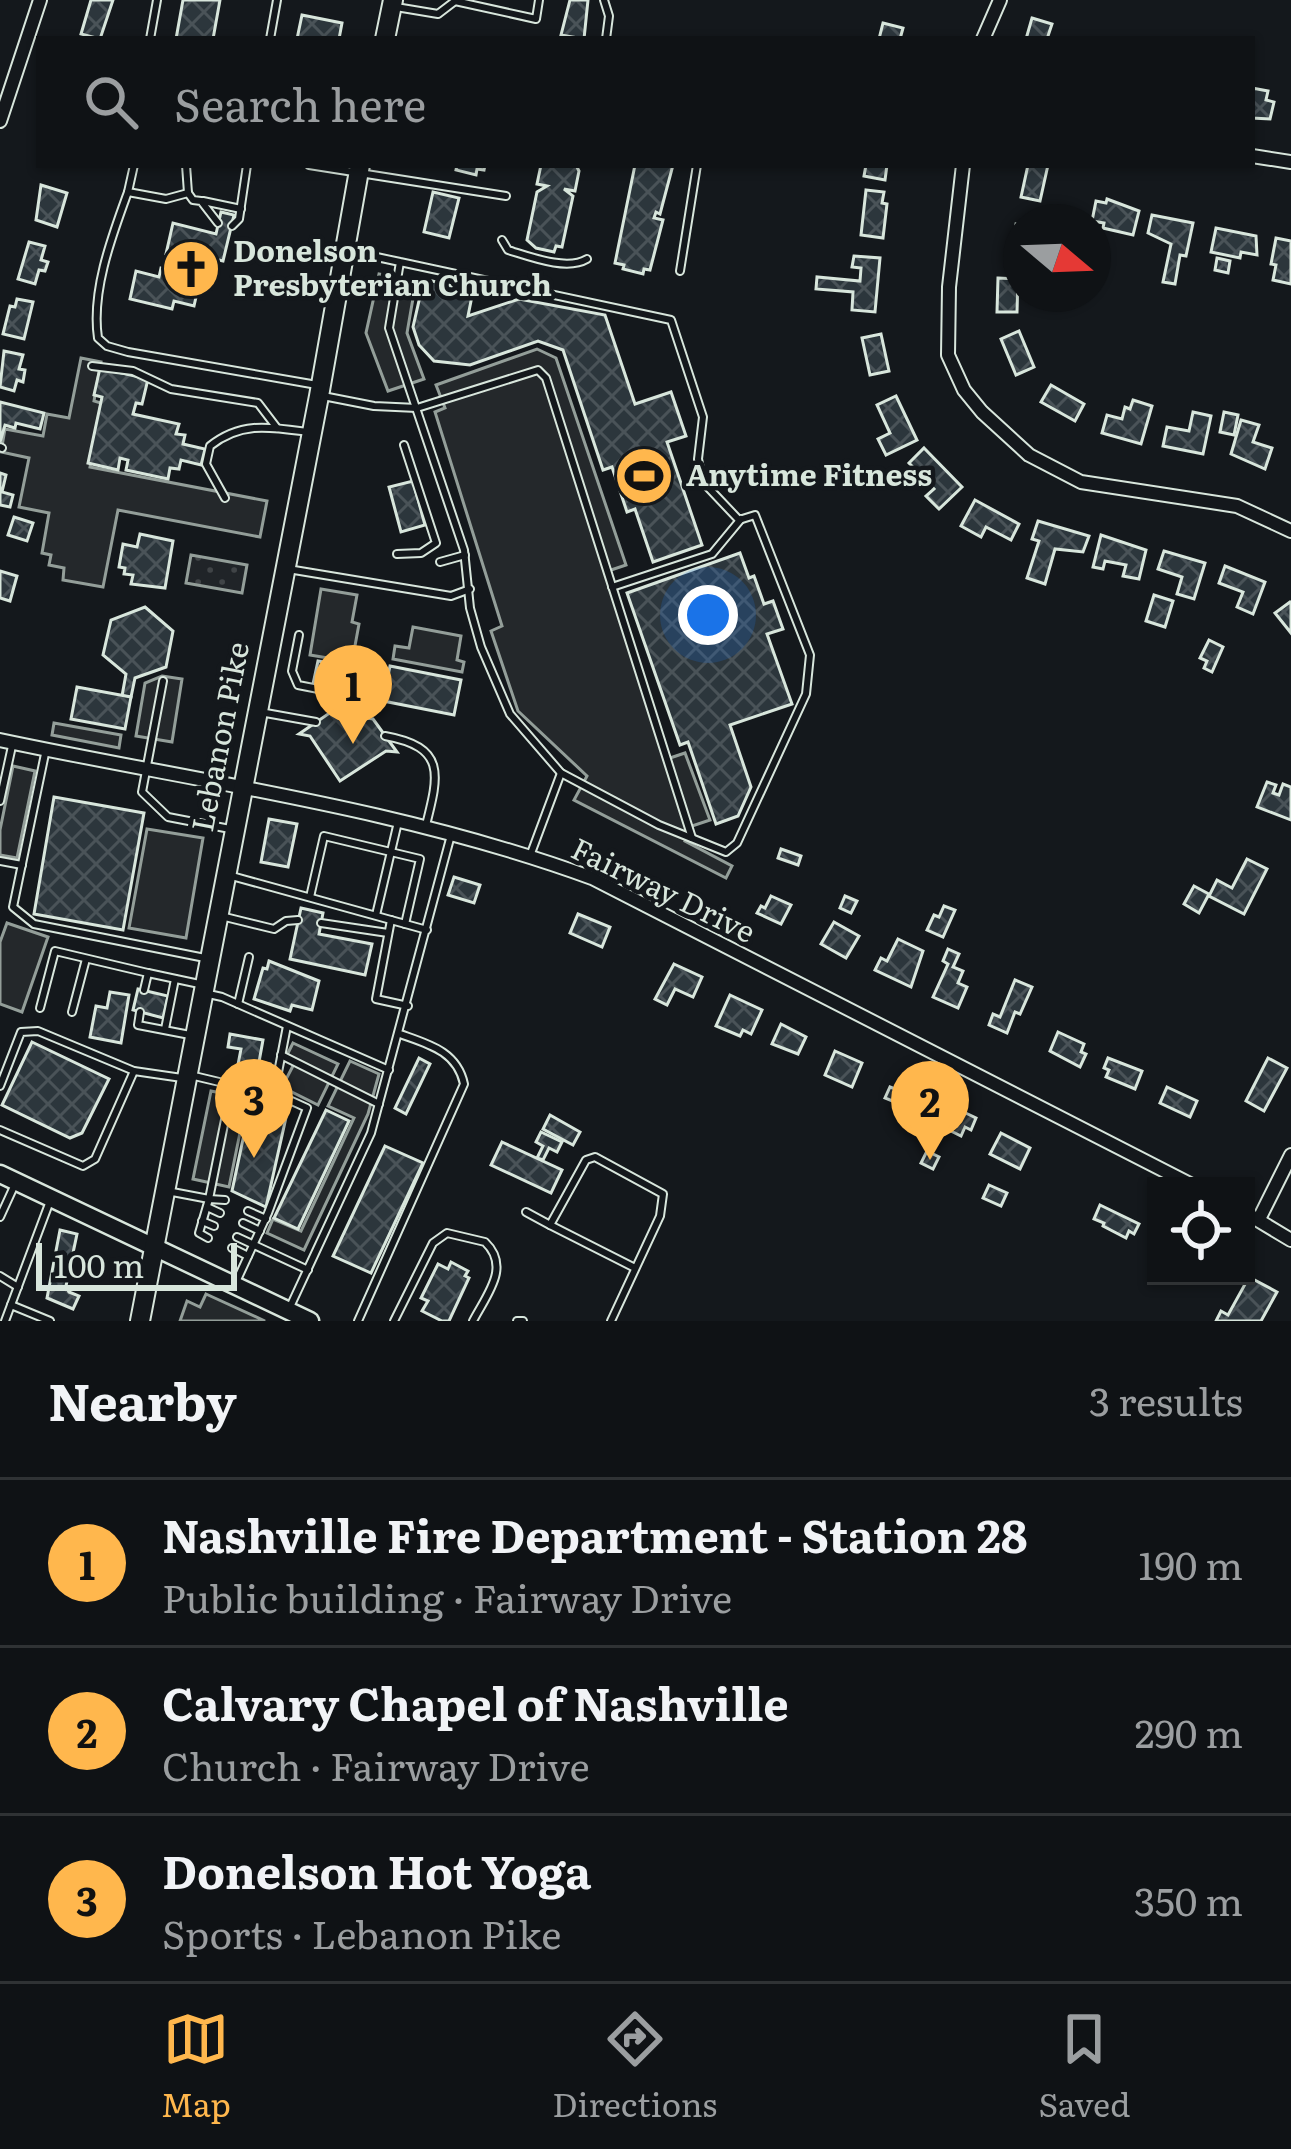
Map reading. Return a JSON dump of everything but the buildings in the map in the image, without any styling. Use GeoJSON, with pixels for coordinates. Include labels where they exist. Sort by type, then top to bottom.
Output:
{"type":"FeatureCollection","features":[{"type":"Feature","properties":{"kind":"main road"},"geometry":{"type":"LineString","coordinates":[[387,36],[393,3]]}},
{"type":"Feature","properties":{"kind":"main road","name":"Lebanon Pike"},"geometry":{"type":"LineString","coordinates":[[140,1321],[320,391],[358,170]]}},
{"type":"Feature","properties":{"kind":"main road"},"geometry":{"type":"LineString","coordinates":[[8,1178],[310,1321]]}},
{"type":"Feature","properties":{"kind":"street"},"geometry":{"type":"LineString","coordinates":[[0,121],[40,0]]}},
{"type":"Feature","properties":{"kind":"street"},"geometry":{"type":"LineString","coordinates":[[984,36],[1000,0]]}},
{"type":"Feature","properties":{"kind":"street"},"geometry":{"type":"LineString","coordinates":[[1255,156],[1291,162]]}},
{"type":"Feature","properties":{"kind":"street"},"geometry":{"type":"LineString","coordinates":[[963,168],[949,287],[949,355],[964,391],[982,412],[1029,455],[1081,482],[1237,506],[1291,531]]}},
{"type":"Feature","properties":{"kind":"street","name":"Fairway Drive"},"geometry":{"type":"LineString","coordinates":[[6,741],[242,785],[451,835],[592,878],[1176,1177]]}},
{"type":"Feature","properties":{"kind":"street"},"geometry":{"type":"LineString","coordinates":[[1255,1211],[1291,1155]]}},
{"type":"Feature","properties":{"kind":"street"},"geometry":{"type":"LineString","coordinates":[[1255,1218],[1291,1240]]}},
{"type":"Feature","properties":{"kind":"lane"},"geometry":{"type":"LineString","coordinates":[[151,36],[157,0]]}},
{"type":"Feature","properties":{"kind":"lane"},"geometry":{"type":"LineString","coordinates":[[271,36],[277,0]]}},
{"type":"Feature","properties":{"kind":"lane"},"geometry":{"type":"LineString","coordinates":[[393,3],[438,14],[456,0],[536,19],[539,0]]}},
{"type":"Feature","properties":{"kind":"lane"},"geometry":{"type":"LineString","coordinates":[[604,0],[609,16],[606,36]]}},
{"type":"Feature","properties":{"kind":"lane"},"geometry":{"type":"LineString","coordinates":[[133,168],[107,256],[98,338],[107,346],[374,406],[417,408],[538,370],[546,377],[692,838]]}},
{"type":"Feature","properties":{"kind":"lane"},"geometry":{"type":"LineString","coordinates":[[186,168],[193,200],[241,209]]}},
{"type":"Feature","properties":{"kind":"lane"},"geometry":{"type":"LineString","coordinates":[[232,226],[241,209],[247,168]]}},
{"type":"Feature","properties":{"kind":"lane"},"geometry":{"type":"LineString","coordinates":[[680,271],[697,168]]}},
{"type":"Feature","properties":{"kind":"lane"},"geometry":{"type":"LineString","coordinates":[[358,170],[506,196]]}},
{"type":"Feature","properties":{"kind":"lane"},"geometry":{"type":"LineString","coordinates":[[128,192],[166,199],[188,193]]}},
{"type":"Feature","properties":{"kind":"lane"},"geometry":{"type":"LineString","coordinates":[[201,201],[218,223]]}},
{"type":"Feature","properties":{"kind":"lane"},"geometry":{"type":"LineString","coordinates":[[502,240],[508,250],[521,254],[576,266],[587,259]]}},
{"type":"Feature","properties":{"kind":"lane"},"geometry":{"type":"LineString","coordinates":[[346,250],[671,320],[703,417],[698,458],[703,482],[729,513],[741,519]]}},
{"type":"Feature","properties":{"kind":"lane"},"geometry":{"type":"LineString","coordinates":[[400,262],[388,328],[465,556],[475,626],[500,696],[538,751],[562,772],[726,852],[736,843],[806,694],[810,655],[755,515],[741,519],[712,554],[611,587]]}},
{"type":"Feature","properties":{"kind":"lane"},"geometry":{"type":"LineString","coordinates":[[92,366],[153,378],[171,389],[258,403],[278,428]]}},
{"type":"Feature","properties":{"kind":"lane"},"geometry":{"type":"LineString","coordinates":[[225,498],[206,464],[210,446],[240,428],[312,433]]}},
{"type":"Feature","properties":{"kind":"lane"},"geometry":{"type":"LineString","coordinates":[[397,554],[421,553],[436,543],[404,445]]}},
{"type":"Feature","properties":{"kind":"lane"},"geometry":{"type":"LineString","coordinates":[[440,562],[465,556]]}},
{"type":"Feature","properties":{"kind":"lane"},"geometry":{"type":"LineString","coordinates":[[285,569],[451,596],[470,589]]}},
{"type":"Feature","properties":{"kind":"lane"},"geometry":{"type":"LineString","coordinates":[[299,635],[292,671],[298,685],[349,694],[358,688]]}},
{"type":"Feature","properties":{"kind":"lane"},"geometry":{"type":"LineString","coordinates":[[163,681],[142,792],[167,817],[233,830]]}},
{"type":"Feature","properties":{"kind":"lane"},"geometry":{"type":"LineString","coordinates":[[257,711],[316,722]]}},
{"type":"Feature","properties":{"kind":"lane"},"geometry":{"type":"LineString","coordinates":[[385,736],[414,742],[434,761],[436,777],[425,829]]}},
{"type":"Feature","properties":{"kind":"lane"},"geometry":{"type":"LineString","coordinates":[[0,801],[6,741]]}},
{"type":"Feature","properties":{"kind":"lane"},"geometry":{"type":"LineString","coordinates":[[13,907],[46,749]]}},
{"type":"Feature","properties":{"kind":"lane"},"geometry":{"type":"LineString","coordinates":[[530,856],[562,772]]}},
{"type":"Feature","properties":{"kind":"lane"},"geometry":{"type":"LineString","coordinates":[[376,916],[398,823]]}},
{"type":"Feature","properties":{"kind":"lane"},"geometry":{"type":"LineString","coordinates":[[289,1310],[370,1133],[451,835]]}},
{"type":"Feature","properties":{"kind":"lane"},"geometry":{"type":"LineString","coordinates":[[310,897],[324,836],[420,859],[404,924]]}},
{"type":"Feature","properties":{"kind":"lane"},"geometry":{"type":"LineString","coordinates":[[0,861],[22,865]]}},
{"type":"Feature","properties":{"kind":"lane"},"geometry":{"type":"LineString","coordinates":[[225,874],[427,930]]}},
{"type":"Feature","properties":{"kind":"lane"},"geometry":{"type":"LineString","coordinates":[[0,908],[13,907],[34,924],[209,958]]}},
{"type":"Feature","properties":{"kind":"lane"},"geometry":{"type":"LineString","coordinates":[[217,915],[274,928],[298,920]]}},
{"type":"Feature","properties":{"kind":"lane"},"geometry":{"type":"LineString","coordinates":[[391,920],[376,999],[408,1006]]}},
{"type":"Feature","properties":{"kind":"lane"},"geometry":{"type":"LineString","coordinates":[[321,923],[388,933]]}},
{"type":"Feature","properties":{"kind":"lane"},"geometry":{"type":"LineString","coordinates":[[40,1008],[55,952],[203,989],[389,1070]]}},
{"type":"Feature","properties":{"kind":"lane"},"geometry":{"type":"LineString","coordinates":[[238,1004],[249,957]]}},
{"type":"Feature","properties":{"kind":"lane"},"geometry":{"type":"LineString","coordinates":[[72,1012],[86,959]]}},
{"type":"Feature","properties":{"kind":"lane"},"geometry":{"type":"LineString","coordinates":[[145,990],[148,974]]}},
{"type":"Feature","properties":{"kind":"lane"},"geometry":{"type":"LineString","coordinates":[[165,1030],[175,980]]}},
{"type":"Feature","properties":{"kind":"lane"},"geometry":{"type":"LineString","coordinates":[[140,1012],[138,1025],[194,1036]]}},
{"type":"Feature","properties":{"kind":"lane"},"geometry":{"type":"LineString","coordinates":[[274,1093],[287,1025]]}},
{"type":"Feature","properties":{"kind":"lane"},"geometry":{"type":"LineString","coordinates":[[0,1086],[21,1032],[38,1031],[134,1072],[186,1076],[274,1093],[307,1108],[267,1216],[235,1284]]}},
{"type":"Feature","properties":{"kind":"lane"},"geometry":{"type":"LineString","coordinates":[[358,1321],[464,1084],[463,1074],[448,1054],[400,1034]]}},
{"type":"Feature","properties":{"kind":"lane"},"geometry":{"type":"LineString","coordinates":[[281,1055],[379,1104]]}},
{"type":"Feature","properties":{"kind":"lane"},"geometry":{"type":"LineString","coordinates":[[0,1130],[83,1166],[95,1159],[134,1072]]}},
{"type":"Feature","properties":{"kind":"lane"},"geometry":{"type":"LineString","coordinates":[[208,1238],[199,1233],[232,1085]]}},
{"type":"Feature","properties":{"kind":"lane"},"geometry":{"type":"LineString","coordinates":[[550,1225],[586,1160],[595,1157],[656,1187],[664,1201],[610,1321]]}},
{"type":"Feature","properties":{"kind":"lane"},"geometry":{"type":"LineString","coordinates":[[0,1217],[8,1178]]}},
{"type":"Feature","properties":{"kind":"lane"},"geometry":{"type":"LineString","coordinates":[[164,1190],[208,1203],[220,1213]]}},
{"type":"Feature","properties":{"kind":"lane"},"geometry":{"type":"LineString","coordinates":[[5,1321],[51,1198]]}},
{"type":"Feature","properties":{"kind":"lane"},"geometry":{"type":"LineString","coordinates":[[208,1203],[225,1200]]}},
{"type":"Feature","properties":{"kind":"lane"},"geometry":{"type":"LineString","coordinates":[[248,1211],[267,1216]]}},
{"type":"Feature","properties":{"kind":"lane"},"geometry":{"type":"LineString","coordinates":[[526,1212],[635,1268]]}},
{"type":"Feature","properties":{"kind":"lane"},"geometry":{"type":"LineString","coordinates":[[202,1221],[214,1226]]}},
{"type":"Feature","properties":{"kind":"lane"},"geometry":{"type":"LineString","coordinates":[[243,1223],[260,1231]]}},
{"type":"Feature","properties":{"kind":"lane"},"geometry":{"type":"LineString","coordinates":[[394,1321],[433,1243],[447,1233],[485,1242],[499,1262],[473,1321]]}},
{"type":"Feature","properties":{"kind":"lane"},"geometry":{"type":"LineString","coordinates":[[237,1237],[308,1270]]}},
{"type":"Feature","properties":{"kind":"lane"},"geometry":{"type":"LineString","coordinates":[[232,1248],[248,1256]]}},
{"type":"Feature","properties":{"kind":"lane"},"geometry":{"type":"LineString","coordinates":[[0,1276],[18,1287]]}},
{"type":"Feature","properties":{"kind":"lane"},"geometry":{"type":"LineString","coordinates":[[11,1305],[50,1321]]}},
{"type":"Feature","properties":{"kind":"shaded area"},"geometry":{"type":"Polygon","coordinates":[[[379,274],[416,281],[407,333],[424,379],[388,391],[366,333],[379,274]]]}},
{"type":"Feature","properties":{"kind":"shaded area"},"geometry":{"type":"Polygon","coordinates":[[[537,349],[556,358],[626,565],[608,571],[667,759],[685,753],[710,820],[692,826],[685,841],[732,866],[726,878],[574,800],[587,776],[518,711],[491,631],[502,626],[435,412],[445,408],[436,385],[537,349]]]}},
{"type":"Feature","properties":{"kind":"shaded area"},"geometry":{"type":"Polygon","coordinates":[[[81,358],[101,362],[94,401],[101,403],[90,467],[267,501],[260,537],[118,510],[103,587],[63,580],[64,568],[49,565],[51,555],[42,553],[49,513],[19,507],[29,458],[1,452],[5,429],[43,436],[47,414],[69,418],[81,358]]]}},
{"type":"Feature","properties":{"kind":"shaded area"},"geometry":{"type":"Polygon","coordinates":[[[191,555],[247,565],[242,593],[186,583],[191,555]]]}},
{"type":"Feature","properties":{"kind":"shaded area"},"geometry":{"type":"Polygon","coordinates":[[[321,589],[357,595],[352,622],[359,624],[352,662],[310,655],[321,589]]]}},
{"type":"Feature","properties":{"kind":"shaded area"},"geometry":{"type":"Polygon","coordinates":[[[413,627],[461,636],[457,660],[464,662],[462,672],[393,659],[395,646],[409,648],[413,627]]]}},
{"type":"Feature","properties":{"kind":"shaded area"},"geometry":{"type":"Polygon","coordinates":[[[162,676],[182,679],[172,742],[136,736],[145,683],[162,676]]]}},
{"type":"Feature","properties":{"kind":"shaded area"},"geometry":{"type":"Polygon","coordinates":[[[54,723],[121,735],[119,748],[52,735],[54,723]]]}},
{"type":"Feature","properties":{"kind":"shaded area"},"geometry":{"type":"Polygon","coordinates":[[[13,766],[35,771],[17,858],[0,855],[0,830],[13,766]]]}},
{"type":"Feature","properties":{"kind":"shaded area"},"geometry":{"type":"Polygon","coordinates":[[[147,829],[203,838],[186,938],[129,928],[147,829]]]}},
{"type":"Feature","properties":{"kind":"shaded area"},"geometry":{"type":"Polygon","coordinates":[[[7,923],[48,937],[22,1012],[0,1004],[0,942],[7,923]]]}},
{"type":"Feature","properties":{"kind":"shaded area"},"geometry":{"type":"Polygon","coordinates":[[[293,1043],[338,1064],[318,1105],[282,1087],[295,1062],[286,1057],[293,1043]]]}},
{"type":"Feature","properties":{"kind":"shaded area"},"geometry":{"type":"Polygon","coordinates":[[[350,1061],[379,1074],[368,1114],[304,1250],[267,1233],[273,1219],[301,1231],[354,1118],[328,1106],[350,1061]]]}},
{"type":"Feature","properties":{"kind":"shaded area"},"geometry":{"type":"Polygon","coordinates":[[[211,1091],[247,1098],[229,1187],[193,1179],[211,1091]]]}},
{"type":"Feature","properties":{"kind":"shaded area"},"geometry":{"type":"Polygon","coordinates":[[[206,1294],[265,1321],[180,1321],[187,1301],[200,1307],[206,1294]]]}},
{"type":"Feature","properties":{"kind":"place","name":"Donelson Presbyterian Church"},"geometry":{"type":"Point","coordinates":[191,269]}},
{"type":"Feature","properties":{"kind":"place","name":"Anytime Fitness"},"geometry":{"type":"Point","coordinates":[644,476]}},
{"type":"Feature","properties":{"kind":"place","name":"Nashville Fire Department - Station 28"},"geometry":{"type":"Point","coordinates":[353,744]}},
{"type":"Feature","properties":{"kind":"place","name":"Donelson Hot Yoga"},"geometry":{"type":"Point","coordinates":[254,1158]}},
{"type":"Feature","properties":{"kind":"place","name":"Calvary Chapel of Nashville"},"geometry":{"type":"Point","coordinates":[930,1160]}}]}
